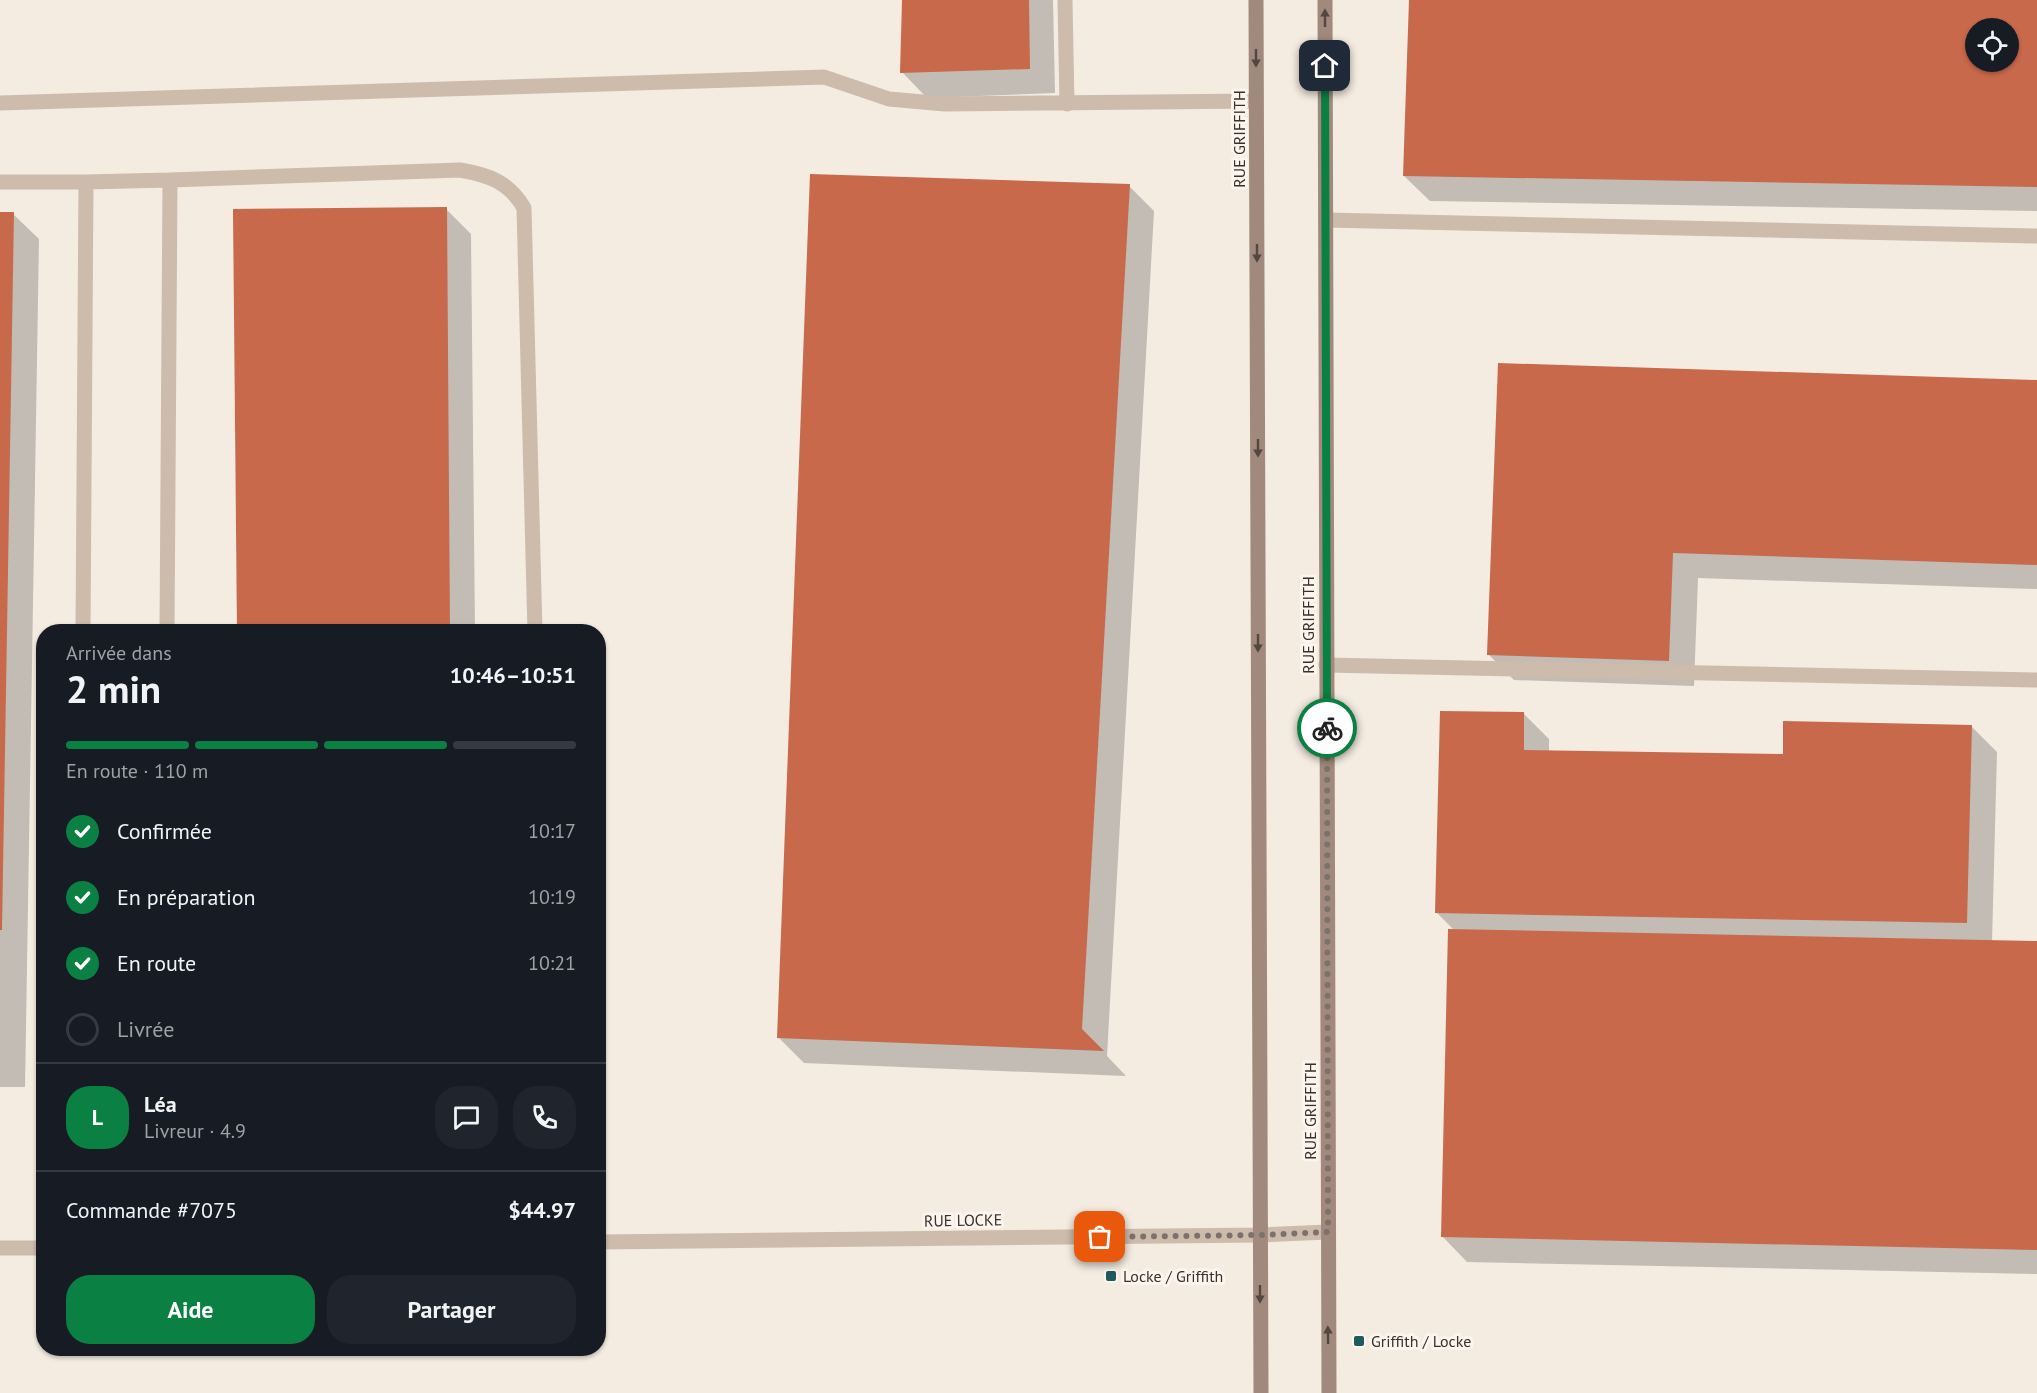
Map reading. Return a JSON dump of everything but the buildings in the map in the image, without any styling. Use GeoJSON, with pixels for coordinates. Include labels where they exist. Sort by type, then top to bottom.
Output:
{"type":"FeatureCollection","features":[{"type":"Feature","properties":{"kind":"street"},"geometry":{"type":"LineString","coordinates":[[1065,0],[1067,104]]}},
{"type":"Feature","properties":{"kind":"street","name":"RUE GRIFFITH"},"geometry":{"type":"LineString","coordinates":[[1256,0],[1261,1393]]}},
{"type":"Feature","properties":{"kind":"street","name":"RUE GRIFFITH"},"geometry":{"type":"LineString","coordinates":[[1325,0],[1329,1393]]}},
{"type":"Feature","properties":{"kind":"street"},"geometry":{"type":"LineString","coordinates":[[0,104],[824,77],[889,99],[945,104],[1257,101]]}},
{"type":"Feature","properties":{"kind":"street"},"geometry":{"type":"LineString","coordinates":[[0,182],[170,180],[460,170],[478,173],[515,193],[524,208],[535,624]]}},
{"type":"Feature","properties":{"kind":"street"},"geometry":{"type":"LineString","coordinates":[[167,624],[170,180]]}},
{"type":"Feature","properties":{"kind":"street"},"geometry":{"type":"LineString","coordinates":[[83,624],[86,182]]}},
{"type":"Feature","properties":{"kind":"street"},"geometry":{"type":"LineString","coordinates":[[1326,220],[2037,236]]}},
{"type":"Feature","properties":{"kind":"street"},"geometry":{"type":"LineString","coordinates":[[1326,665],[2037,680]]}},
{"type":"Feature","properties":{"kind":"street","name":"RUE LOCKE"},"geometry":{"type":"LineString","coordinates":[[606,1242],[1260,1235],[1328,1232]]}},
{"type":"Feature","properties":{"kind":"street"},"geometry":{"type":"LineString","coordinates":[[0,1248],[36,1248]]}},
{"type":"Feature","properties":{"kind":"way so far"},"geometry":{"type":"LineString","coordinates":[[1100,1237],[1328,1232],[1327,728]]}},
{"type":"Feature","properties":{"kind":"place","name":"Locke / Griffith"},"geometry":{"type":"Point","coordinates":[1111,1276]}},
{"type":"Feature","properties":{"kind":"place","name":"Griffith / Locke"},"geometry":{"type":"Point","coordinates":[1359,1341]}},
{"type":"Feature","properties":{"kind":"route"},"geometry":{"type":"LineString","coordinates":[[1325,66],[1327,728]]}}]}
